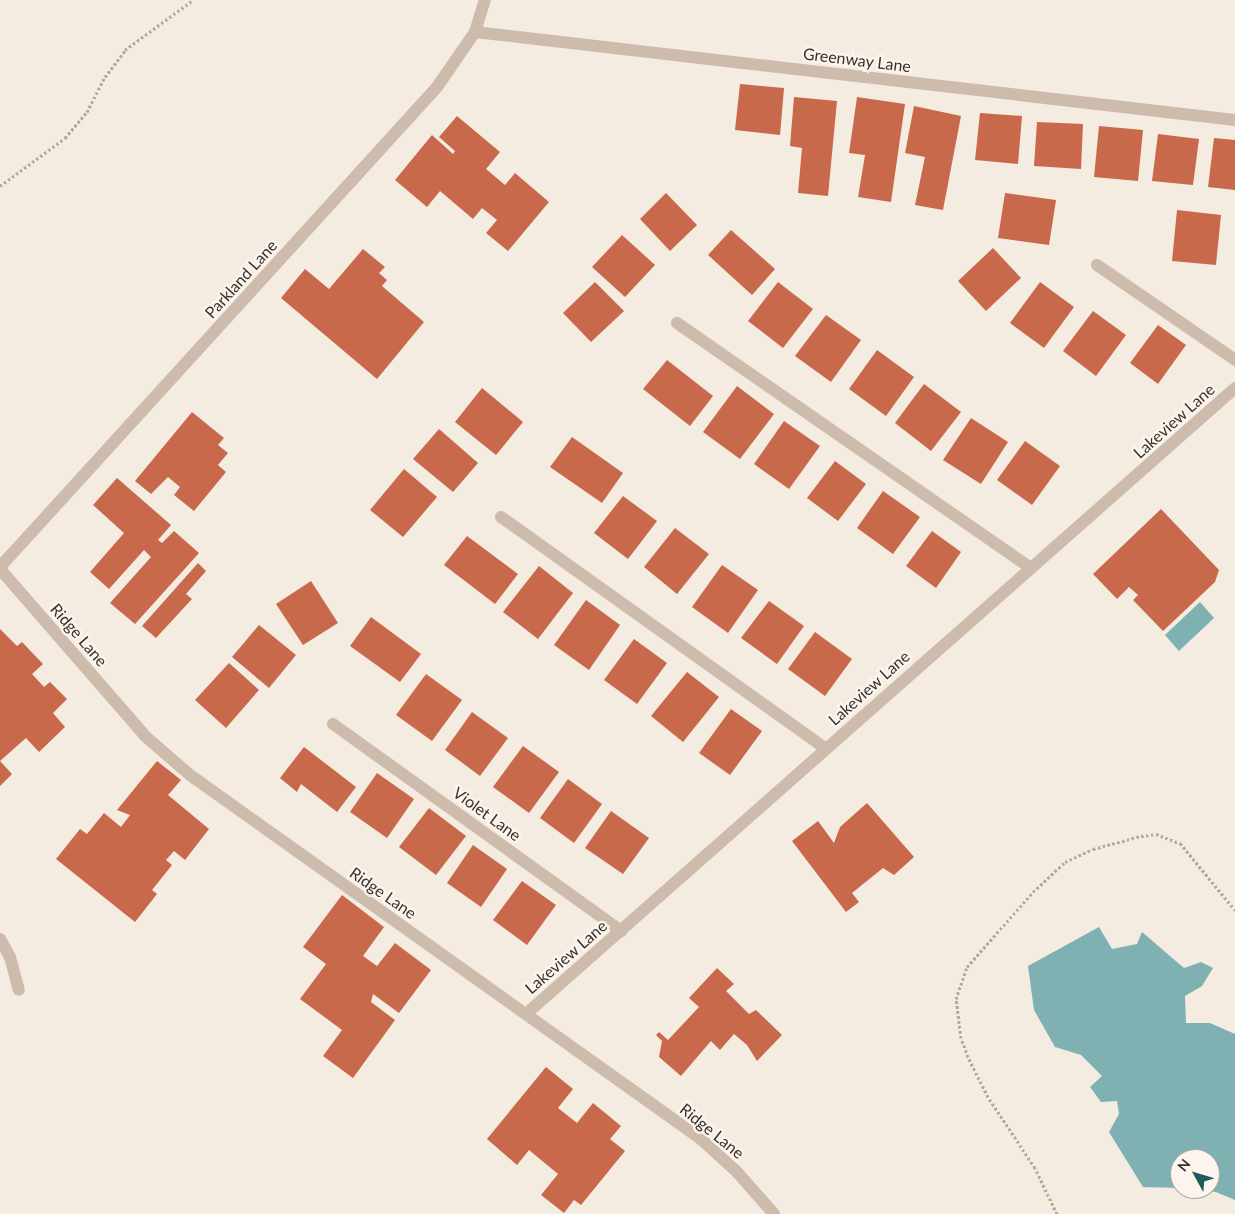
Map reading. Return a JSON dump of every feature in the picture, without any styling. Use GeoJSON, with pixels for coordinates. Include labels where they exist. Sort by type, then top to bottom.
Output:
{"type":"FeatureCollection","features":[{"type":"Feature","properties":{"kind":"street","name":"Parkland Lane"},"geometry":{"type":"LineString","coordinates":[[0,568],[437,87],[476,32],[486,0]]}},
{"type":"Feature","properties":{"kind":"street","name":"Greenway Lane"},"geometry":{"type":"LineString","coordinates":[[476,32],[1235,120]]}},
{"type":"Feature","properties":{"kind":"street"},"geometry":{"type":"LineString","coordinates":[[1097,265],[1235,360]]}},
{"type":"Feature","properties":{"kind":"street"},"geometry":{"type":"LineString","coordinates":[[677,322],[1030,567]]}},
{"type":"Feature","properties":{"kind":"street","name":"Lakeview Lane"},"geometry":{"type":"LineString","coordinates":[[526,1014],[825,748],[1235,388]]}},
{"type":"Feature","properties":{"kind":"street"},"geometry":{"type":"LineString","coordinates":[[501,517],[825,748]]}},
{"type":"Feature","properties":{"kind":"street","name":"Ridge Lane"},"geometry":{"type":"LineString","coordinates":[[0,568],[145,736],[169,758],[701,1139],[737,1172],[774,1214]]}},
{"type":"Feature","properties":{"kind":"street","name":"Violet Lane"},"geometry":{"type":"LineString","coordinates":[[333,724],[621,931]]}},
{"type":"Feature","properties":{"kind":"street"},"geometry":{"type":"LineString","coordinates":[[0,939],[10,956],[19,990]]}},
{"type":"Feature","properties":{"kind":"path"},"geometry":{"type":"LineString","coordinates":[[0,186],[65,138],[87,112],[105,77],[125,50],[193,0]]}},
{"type":"Feature","properties":{"kind":"path"},"geometry":{"type":"LineString","coordinates":[[1057,1214],[1035,1168],[988,1097],[965,1050],[956,1000],[967,967],[1033,892],[1065,862],[1093,849],[1141,836],[1156,834],[1180,843],[1235,910]]}},
{"type":"Feature","properties":{"kind":"water"},"geometry":{"type":"Polygon","coordinates":[[[1200,602],[1214,618],[1179,651],[1165,635],[1200,602]]]}},
{"type":"Feature","properties":{"kind":"water"},"geometry":{"type":"Polygon","coordinates":[[[1099,927],[1112,949],[1137,944],[1142,932],[1184,968],[1201,962],[1213,968],[1202,986],[1185,996],[1186,1023],[1210,1023],[1235,1034],[1235,1200],[1220,1194],[1220,1149],[1170,1149],[1170,1188],[1143,1187],[1109,1132],[1119,1114],[1117,1101],[1101,1102],[1090,1087],[1102,1076],[1081,1055],[1055,1047],[1034,1010],[1028,966],[1099,927]]]}},
{"type":"Feature","properties":{"kind":"building"},"geometry":{"type":"Polygon","coordinates":[[[740,84],[784,88],[780,135],[735,130],[740,84]]]}},
{"type":"Feature","properties":{"kind":"building"},"geometry":{"type":"Polygon","coordinates":[[[794,97],[837,101],[828,196],[798,193],[802,148],[790,146],[794,97]]]}},
{"type":"Feature","properties":{"kind":"building"},"geometry":{"type":"Polygon","coordinates":[[[857,97],[905,104],[891,202],[858,197],[865,155],[849,153],[857,97]]]}},
{"type":"Feature","properties":{"kind":"building"},"geometry":{"type":"Polygon","coordinates":[[[914,106],[961,116],[943,210],[915,205],[925,157],[905,153],[914,106]]]}},
{"type":"Feature","properties":{"kind":"building"},"geometry":{"type":"Polygon","coordinates":[[[980,113],[1022,116],[1018,164],[975,160],[980,113]]]}},
{"type":"Feature","properties":{"kind":"building"},"geometry":{"type":"Polygon","coordinates":[[[457,116],[500,152],[486,169],[505,185],[515,173],[549,202],[508,251],[486,233],[497,220],[482,208],[473,219],[440,191],[427,207],[395,180],[432,135],[453,154],[455,151],[439,137],[457,116]]]}},
{"type":"Feature","properties":{"kind":"building"},"geometry":{"type":"Polygon","coordinates":[[[1037,122],[1083,124],[1081,169],[1034,166],[1037,122]]]}},
{"type":"Feature","properties":{"kind":"building"},"geometry":{"type":"Polygon","coordinates":[[[1099,126],[1143,130],[1138,181],[1094,177],[1099,126]]]}},
{"type":"Feature","properties":{"kind":"building"},"geometry":{"type":"Polygon","coordinates":[[[1158,134],[1199,139],[1193,185],[1152,181],[1158,134]]]}},
{"type":"Feature","properties":{"kind":"building"},"geometry":{"type":"Polygon","coordinates":[[[1214,138],[1235,140],[1235,190],[1208,187],[1214,138]]]}},
{"type":"Feature","properties":{"kind":"building"},"geometry":{"type":"Polygon","coordinates":[[[666,193],[697,225],[670,251],[640,219],[666,193]]]}},
{"type":"Feature","properties":{"kind":"building"},"geometry":{"type":"Polygon","coordinates":[[[1005,193],[1056,200],[1049,245],[998,238],[1005,193]]]}},
{"type":"Feature","properties":{"kind":"building"},"geometry":{"type":"Polygon","coordinates":[[[1177,210],[1221,215],[1216,265],[1172,261],[1177,210]]]}},
{"type":"Feature","properties":{"kind":"building"},"geometry":{"type":"Polygon","coordinates":[[[731,230],[775,269],[752,295],[708,255],[731,230]]]}},
{"type":"Feature","properties":{"kind":"building"},"geometry":{"type":"Polygon","coordinates":[[[622,235],[655,265],[625,297],[592,267],[622,235]]]}},
{"type":"Feature","properties":{"kind":"building"},"geometry":{"type":"Polygon","coordinates":[[[993,248],[1021,278],[986,311],[958,281],[993,248]]]}},
{"type":"Feature","properties":{"kind":"building"},"geometry":{"type":"Polygon","coordinates":[[[363,249],[385,267],[379,273],[387,280],[382,286],[424,322],[377,379],[281,298],[305,269],[329,289],[363,249]]]}},
{"type":"Feature","properties":{"kind":"building"},"geometry":{"type":"Polygon","coordinates":[[[595,282],[624,311],[591,342],[563,313],[595,282]]]}},
{"type":"Feature","properties":{"kind":"building"},"geometry":{"type":"Polygon","coordinates":[[[778,282],[813,309],[783,348],[748,321],[778,282]]]}},
{"type":"Feature","properties":{"kind":"building"},"geometry":{"type":"Polygon","coordinates":[[[1040,282],[1074,307],[1044,348],[1010,323],[1040,282]]]}},
{"type":"Feature","properties":{"kind":"building"},"geometry":{"type":"Polygon","coordinates":[[[1093,311],[1126,335],[1096,376],[1063,351],[1093,311]]]}},
{"type":"Feature","properties":{"kind":"building"},"geometry":{"type":"Polygon","coordinates":[[[826,315],[861,340],[831,382],[795,356],[826,315]]]}},
{"type":"Feature","properties":{"kind":"building"},"geometry":{"type":"Polygon","coordinates":[[[1158,325],[1186,345],[1158,384],[1130,363],[1158,325]]]}},
{"type":"Feature","properties":{"kind":"building"},"geometry":{"type":"Polygon","coordinates":[[[877,350],[914,377],[886,416],[849,389],[877,350]]]}},
{"type":"Feature","properties":{"kind":"building"},"geometry":{"type":"Polygon","coordinates":[[[667,360],[713,396],[690,426],[643,389],[667,360]]]}},
{"type":"Feature","properties":{"kind":"building"},"geometry":{"type":"Polygon","coordinates":[[[924,384],[961,412],[931,451],[895,423],[924,384]]]}},
{"type":"Feature","properties":{"kind":"building"},"geometry":{"type":"Polygon","coordinates":[[[737,386],[774,414],[740,459],[703,432],[737,386]]]}},
{"type":"Feature","properties":{"kind":"building"},"geometry":{"type":"Polygon","coordinates":[[[482,388],[523,422],[496,455],[455,422],[482,388]]]}},
{"type":"Feature","properties":{"kind":"building"},"geometry":{"type":"Polygon","coordinates":[[[192,412],[224,438],[218,445],[228,453],[218,465],[226,472],[194,511],[174,495],[180,487],[168,477],[151,494],[135,481],[192,412]]]}},
{"type":"Feature","properties":{"kind":"building"},"geometry":{"type":"Polygon","coordinates":[[[971,418],[1008,442],[981,484],[943,460],[971,418]]]}},
{"type":"Feature","properties":{"kind":"building"},"geometry":{"type":"Polygon","coordinates":[[[784,421],[820,446],[789,489],[754,464],[784,421]]]}},
{"type":"Feature","properties":{"kind":"building"},"geometry":{"type":"Polygon","coordinates":[[[439,429],[478,463],[453,492],[413,459],[439,429]]]}},
{"type":"Feature","properties":{"kind":"building"},"geometry":{"type":"Polygon","coordinates":[[[572,437],[623,473],[602,503],[550,467],[572,437]]]}},
{"type":"Feature","properties":{"kind":"building"},"geometry":{"type":"Polygon","coordinates":[[[1025,441],[1060,466],[1032,505],[997,480],[1025,441]]]}},
{"type":"Feature","properties":{"kind":"building"},"geometry":{"type":"Polygon","coordinates":[[[835,461],[866,484],[838,521],[807,498],[835,461]]]}},
{"type":"Feature","properties":{"kind":"building"},"geometry":{"type":"Polygon","coordinates":[[[404,469],[437,497],[403,537],[370,510],[404,469]]]}},
{"type":"Feature","properties":{"kind":"building"},"geometry":{"type":"Polygon","coordinates":[[[117,478],[171,525],[158,540],[162,543],[174,531],[199,553],[135,624],[110,603],[151,557],[144,550],[109,589],[90,572],[124,533],[93,505],[117,478]]]}},
{"type":"Feature","properties":{"kind":"building"},"geometry":{"type":"Polygon","coordinates":[[[883,491],[920,517],[893,554],[857,528],[883,491]]]}},
{"type":"Feature","properties":{"kind":"building"},"geometry":{"type":"Polygon","coordinates":[[[623,496],[657,521],[628,559],[594,533],[623,496]]]}},
{"type":"Feature","properties":{"kind":"building"},"geometry":{"type":"Polygon","coordinates":[[[1161,509],[1219,570],[1215,582],[1163,631],[1133,600],[1138,595],[1129,587],[1117,599],[1093,574],[1161,509]]]}},
{"type":"Feature","properties":{"kind":"building"},"geometry":{"type":"Polygon","coordinates":[[[675,528],[709,554],[677,594],[644,567],[675,528]]]}},
{"type":"Feature","properties":{"kind":"building"},"geometry":{"type":"Polygon","coordinates":[[[932,531],[961,552],[936,588],[906,566],[932,531]]]}},
{"type":"Feature","properties":{"kind":"building"},"geometry":{"type":"Polygon","coordinates":[[[467,536],[518,574],[495,604],[444,565],[467,536]]]}},
{"type":"Feature","properties":{"kind":"building"},"geometry":{"type":"Polygon","coordinates":[[[198,563],[206,571],[186,594],[192,599],[156,638],[142,626],[198,563]]]}},
{"type":"Feature","properties":{"kind":"building"},"geometry":{"type":"Polygon","coordinates":[[[722,565],[758,590],[728,633],[692,607],[722,565]]]}},
{"type":"Feature","properties":{"kind":"building"},"geometry":{"type":"Polygon","coordinates":[[[539,566],[573,593],[538,639],[503,612],[539,566]]]}},
{"type":"Feature","properties":{"kind":"building"},"geometry":{"type":"Polygon","coordinates":[[[311,581],[338,623],[303,645],[276,604],[311,581]]]}},
{"type":"Feature","properties":{"kind":"building"},"geometry":{"type":"Polygon","coordinates":[[[586,600],[620,625],[589,670],[554,645],[586,600]]]}},
{"type":"Feature","properties":{"kind":"building"},"geometry":{"type":"Polygon","coordinates":[[[769,601],[804,626],[777,664],[741,638],[769,601]]]}},
{"type":"Feature","properties":{"kind":"building"},"geometry":{"type":"Polygon","coordinates":[[[371,617],[421,654],[400,682],[350,646],[371,617]]]}},
{"type":"Feature","properties":{"kind":"building"},"geometry":{"type":"Polygon","coordinates":[[[259,625],[296,655],[269,688],[232,657],[259,625]]]}},
{"type":"Feature","properties":{"kind":"building"},"geometry":{"type":"Polygon","coordinates":[[[0,629],[17,646],[22,642],[43,664],[32,674],[44,687],[50,682],[67,699],[53,713],[65,727],[39,752],[26,738],[0,761],[0,629]]]}},
{"type":"Feature","properties":{"kind":"building"},"geometry":{"type":"Polygon","coordinates":[[[815,632],[852,659],[825,696],[788,669],[815,632]]]}},
{"type":"Feature","properties":{"kind":"building"},"geometry":{"type":"Polygon","coordinates":[[[634,639],[667,663],[637,704],[604,680],[634,639]]]}},
{"type":"Feature","properties":{"kind":"building"},"geometry":{"type":"Polygon","coordinates":[[[229,663],[259,690],[226,728],[195,700],[229,663]]]}},
{"type":"Feature","properties":{"kind":"building"},"geometry":{"type":"Polygon","coordinates":[[[687,672],[719,697],[683,742],[651,716],[687,672]]]}},
{"type":"Feature","properties":{"kind":"building"},"geometry":{"type":"Polygon","coordinates":[[[426,674],[462,700],[432,741],[396,715],[426,674]]]}},
{"type":"Feature","properties":{"kind":"building"},"geometry":{"type":"Polygon","coordinates":[[[731,709],[762,731],[730,775],[699,753],[731,709]]]}},
{"type":"Feature","properties":{"kind":"building"},"geometry":{"type":"Polygon","coordinates":[[[472,712],[508,738],[480,776],[445,750],[472,712]]]}},
{"type":"Feature","properties":{"kind":"building"},"geometry":{"type":"Polygon","coordinates":[[[523,746],[559,772],[529,813],[493,787],[523,746]]]}},
{"type":"Feature","properties":{"kind":"building"},"geometry":{"type":"Polygon","coordinates":[[[304,747],[356,787],[337,812],[301,784],[297,792],[280,778],[304,747]]]}},
{"type":"Feature","properties":{"kind":"building"},"geometry":{"type":"Polygon","coordinates":[[[0,761],[12,774],[0,786],[0,761]]]}},
{"type":"Feature","properties":{"kind":"building"},"geometry":{"type":"Polygon","coordinates":[[[157,761],[181,780],[168,795],[209,829],[185,860],[174,851],[166,860],[172,865],[152,890],[157,894],[135,922],[56,859],[80,829],[87,834],[104,813],[121,827],[130,815],[117,810],[157,761]]]}},
{"type":"Feature","properties":{"kind":"building"},"geometry":{"type":"Polygon","coordinates":[[[377,773],[414,799],[387,838],[350,812],[377,773]]]}},
{"type":"Feature","properties":{"kind":"building"},"geometry":{"type":"Polygon","coordinates":[[[568,779],[602,804],[574,843],[540,818],[568,779]]]}},
{"type":"Feature","properties":{"kind":"building"},"geometry":{"type":"Polygon","coordinates":[[[867,803],[914,857],[894,875],[883,868],[852,893],[859,902],[846,912],[792,841],[818,821],[834,843],[840,827],[867,803]]]}},
{"type":"Feature","properties":{"kind":"building"},"geometry":{"type":"Polygon","coordinates":[[[429,808],[466,836],[436,875],[399,847],[429,808]]]}},
{"type":"Feature","properties":{"kind":"building"},"geometry":{"type":"Polygon","coordinates":[[[611,811],[649,838],[623,874],[585,848],[611,811]]]}},
{"type":"Feature","properties":{"kind":"building"},"geometry":{"type":"Polygon","coordinates":[[[473,845],[507,869],[481,907],[447,883],[473,845]]]}},
{"type":"Feature","properties":{"kind":"building"},"geometry":{"type":"Polygon","coordinates":[[[522,881],[556,905],[527,945],[493,920],[522,881]]]}},
{"type":"Feature","properties":{"kind":"building"},"geometry":{"type":"Polygon","coordinates":[[[342,895],[384,927],[363,956],[377,966],[395,943],[431,970],[399,1013],[373,994],[371,1002],[395,1020],[353,1078],[323,1056],[342,1030],[300,999],[326,964],[303,947],[342,895]]]}},
{"type":"Feature","properties":{"kind":"building"},"geometry":{"type":"Polygon","coordinates":[[[717,968],[734,984],[726,991],[749,1014],[756,1010],[782,1035],[757,1061],[747,1045],[734,1034],[720,1050],[711,1041],[681,1076],[659,1057],[662,1041],[656,1035],[659,1032],[668,1040],[699,1007],[689,998],[717,968]]]}},
{"type":"Feature","properties":{"kind":"building"},"geometry":{"type":"Polygon","coordinates":[[[546,1067],[573,1089],[558,1108],[577,1123],[593,1103],[621,1126],[610,1139],[625,1151],[581,1205],[574,1200],[564,1213],[541,1195],[558,1174],[529,1150],[517,1165],[487,1139],[546,1067]]]}}]}
